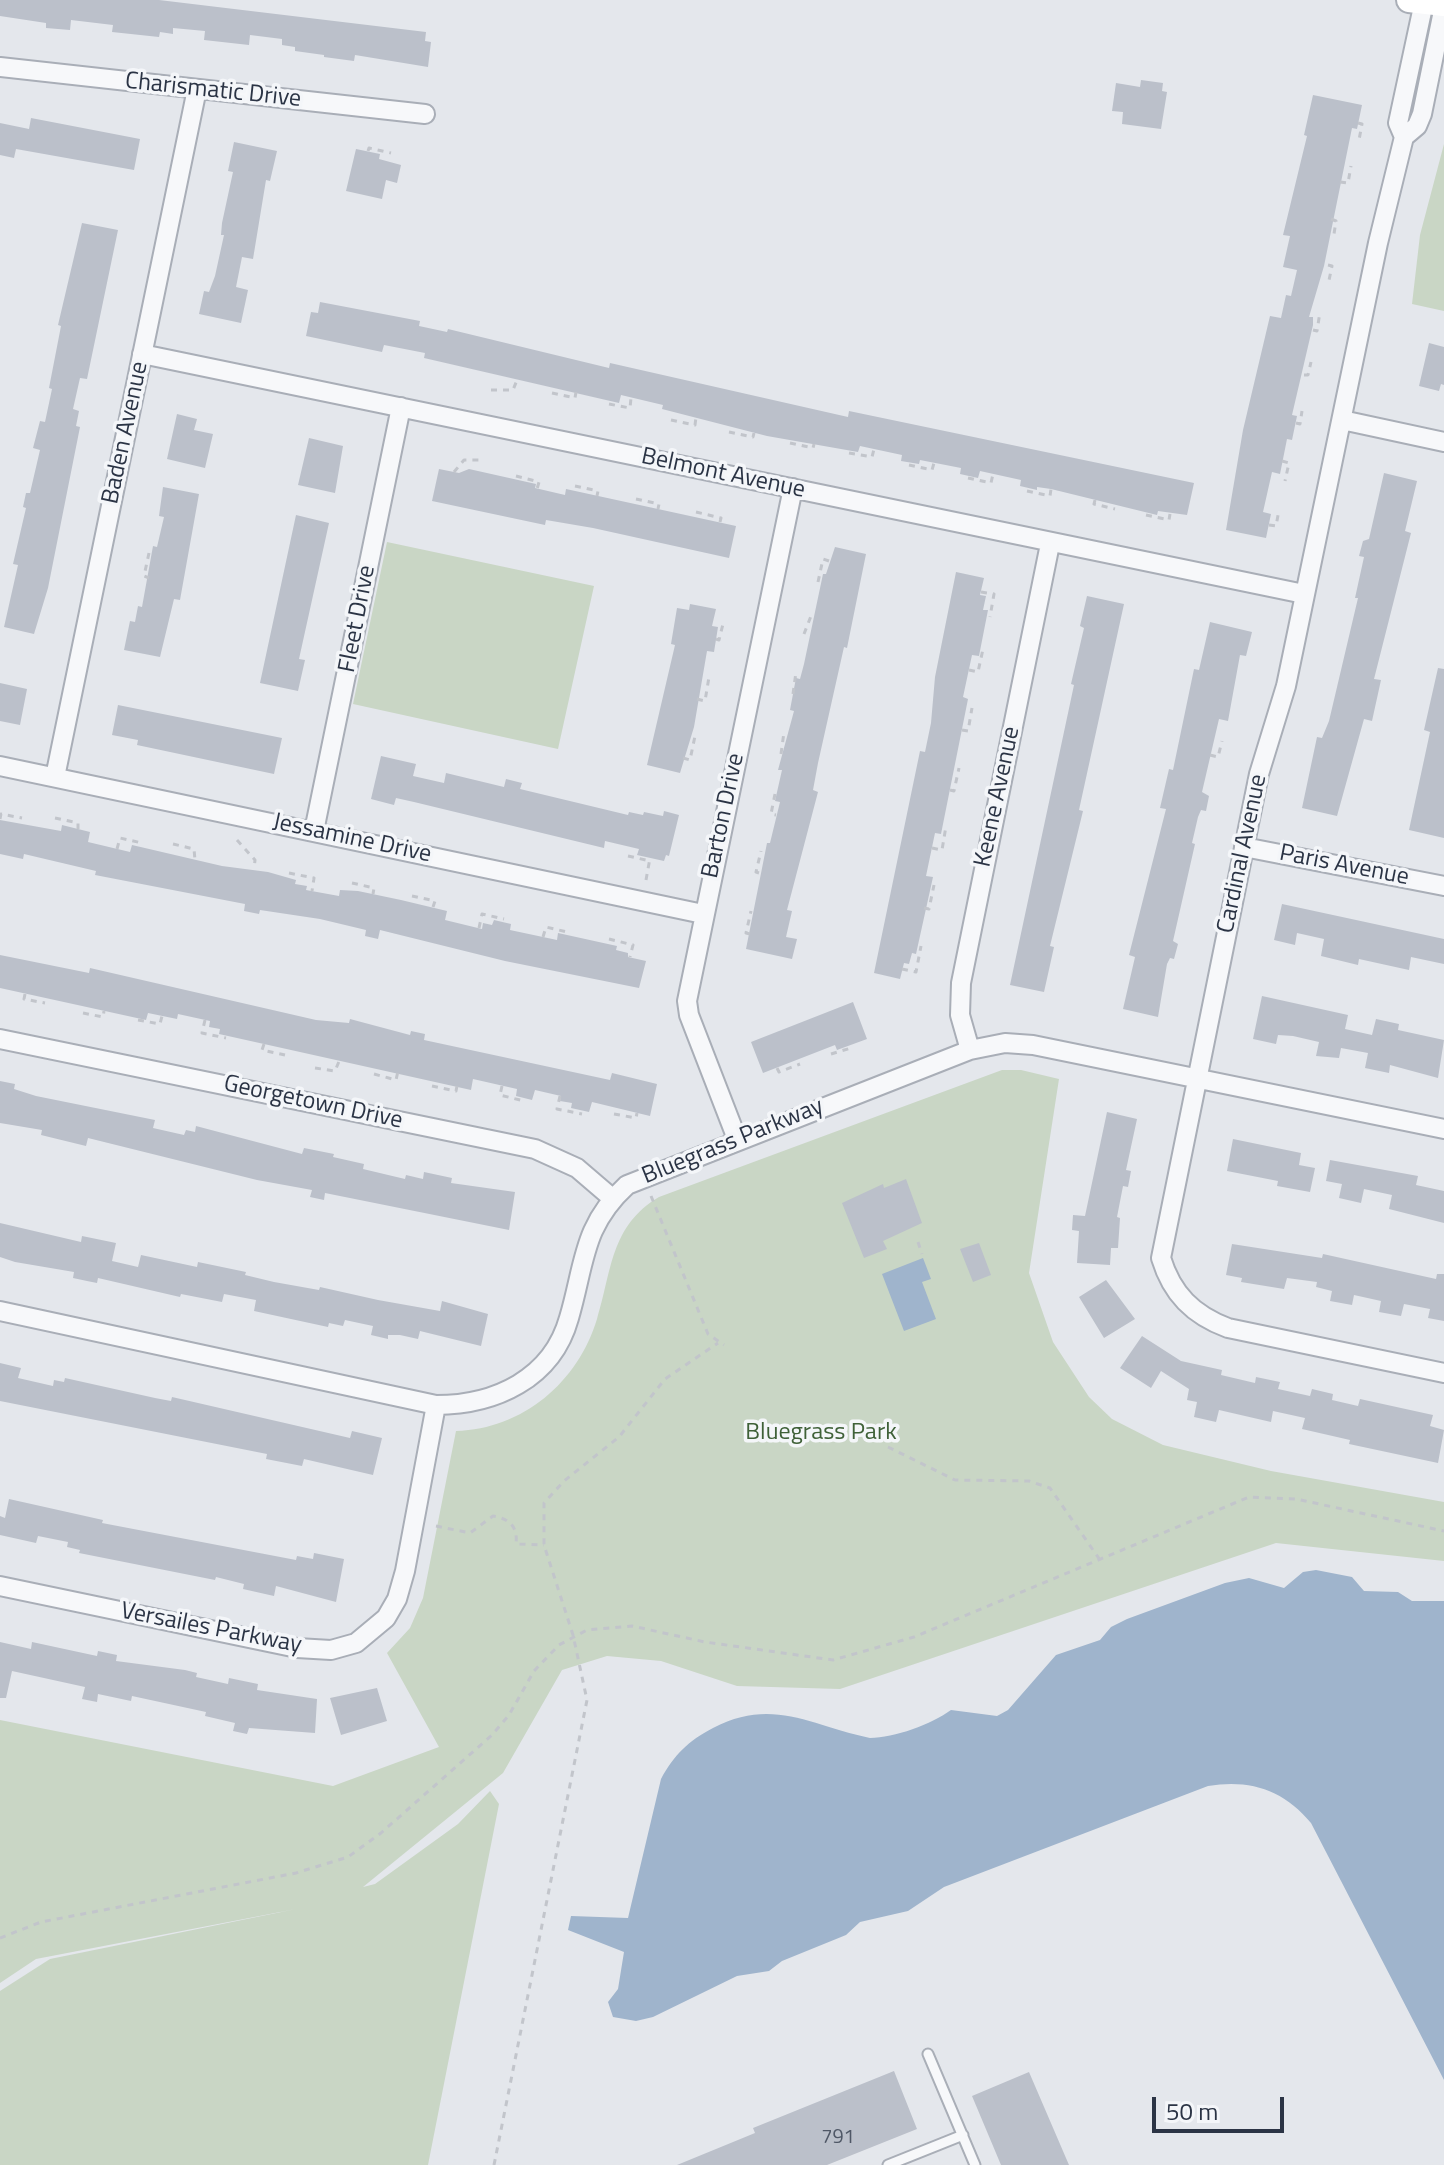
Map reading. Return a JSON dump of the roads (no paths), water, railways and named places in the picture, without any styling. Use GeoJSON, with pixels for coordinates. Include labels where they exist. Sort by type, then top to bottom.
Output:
{"type":"FeatureCollection","features":[{"type":"Feature","properties":{"kind":"street","name":"Cardinal Avenue"},"geometry":{"type":"LineString","coordinates":[[1430,3],[1398,123],[1404,137],[1378,243],[1286,686],[1259,774],[1162,1240],[1161,1258],[1169,1284],[1208,1320],[1228,1328],[1444,1373]]}},
{"type":"Feature","properties":{"kind":"street","name":"Charismatic Drive"},"geometry":{"type":"LineString","coordinates":[[0,67],[425,114]]}},
{"type":"Feature","properties":{"kind":"street","name":"Baden Avenue"},"geometry":{"type":"LineString","coordinates":[[55,777],[197,89]]}},
{"type":"Feature","properties":{"kind":"street","name":"Belmont Avenue"},"geometry":{"type":"LineString","coordinates":[[142,354],[1050,544],[1304,594]]}},
{"type":"Feature","properties":{"kind":"street","name":"Fleet Drive"},"geometry":{"type":"LineString","coordinates":[[314,831],[401,407]]}},
{"type":"Feature","properties":{"kind":"street"},"geometry":{"type":"LineString","coordinates":[[1342,420],[1444,442]]}},
{"type":"Feature","properties":{"kind":"street","name":"Barton Drive"},"geometry":{"type":"LineString","coordinates":[[737,1139],[689,1015],[689,985],[793,488]]}},
{"type":"Feature","properties":{"kind":"street","name":"Keene Avenue"},"geometry":{"type":"LineString","coordinates":[[970,1050],[960,1015],[961,983],[1050,544]]}},
{"type":"Feature","properties":{"kind":"street","name":"Jessamine Drive"},"geometry":{"type":"LineString","coordinates":[[0,766],[703,914]]}},
{"type":"Feature","properties":{"kind":"street","name":"Paris Avenue"},"geometry":{"type":"LineString","coordinates":[[1244,847],[1444,886]]}},
{"type":"Feature","properties":{"kind":"street","name":"Georgetown Drive"},"geometry":{"type":"LineString","coordinates":[[0,1039],[535,1149],[577,1168],[612,1198]]}},
{"type":"Feature","properties":{"kind":"street","name":"Bluegrass Parkway"},"geometry":{"type":"LineString","coordinates":[[0,1311],[436,1405],[458,1405],[502,1394],[519,1386],[551,1355],[569,1318],[584,1247],[612,1198],[643,1177],[970,1050],[1005,1043],[1033,1045],[1444,1129]]}},
{"type":"Feature","properties":{"kind":"street","name":"Versailes Parkway"},"geometry":{"type":"LineString","coordinates":[[0,1586],[297,1648],[331,1650],[356,1643],[375,1631],[397,1599],[436,1405]]}},
{"type":"Feature","properties":{"kind":"lane"},"geometry":{"type":"LineString","coordinates":[[928,2054],[975,2165]]}},
{"type":"Feature","properties":{"kind":"lane"},"geometry":{"type":"LineString","coordinates":[[888,2165],[910,2161],[963,2135]]}},
{"type":"Feature","properties":{"kind":"water"},"geometry":{"type":"Polygon","coordinates":[[[923,1258],[931,1279],[922,1282],[936,1319],[904,1331],[882,1274],[923,1258]]]}},
{"type":"Feature","properties":{"kind":"water"},"geometry":{"type":"Polygon","coordinates":[[[1316,1570],[1352,1577],[1364,1591],[1398,1592],[1412,1601],[1444,1601],[1444,2080],[1311,1823],[1278,1795],[1238,1784],[1208,1786],[944,1887],[908,1911],[860,1922],[846,1935],[782,1961],[769,1971],[737,1976],[653,2017],[636,2021],[613,2017],[608,2002],[618,1989],[624,1952],[568,1930],[571,1916],[628,1918],[661,1779],[682,1749],[704,1733],[734,1719],[754,1715],[791,1716],[870,1738],[912,1729],[951,1710],[997,1716],[1008,1710],[1056,1655],[1100,1640],[1111,1627],[1127,1619],[1225,1583],[1249,1578],[1284,1588],[1303,1572],[1316,1570]]]}},
{"type":"Feature","properties":{"kind":"park label","name":"Bluegrass Park"},"geometry":{"type":"Point","coordinates":[821,1433]}}]}
